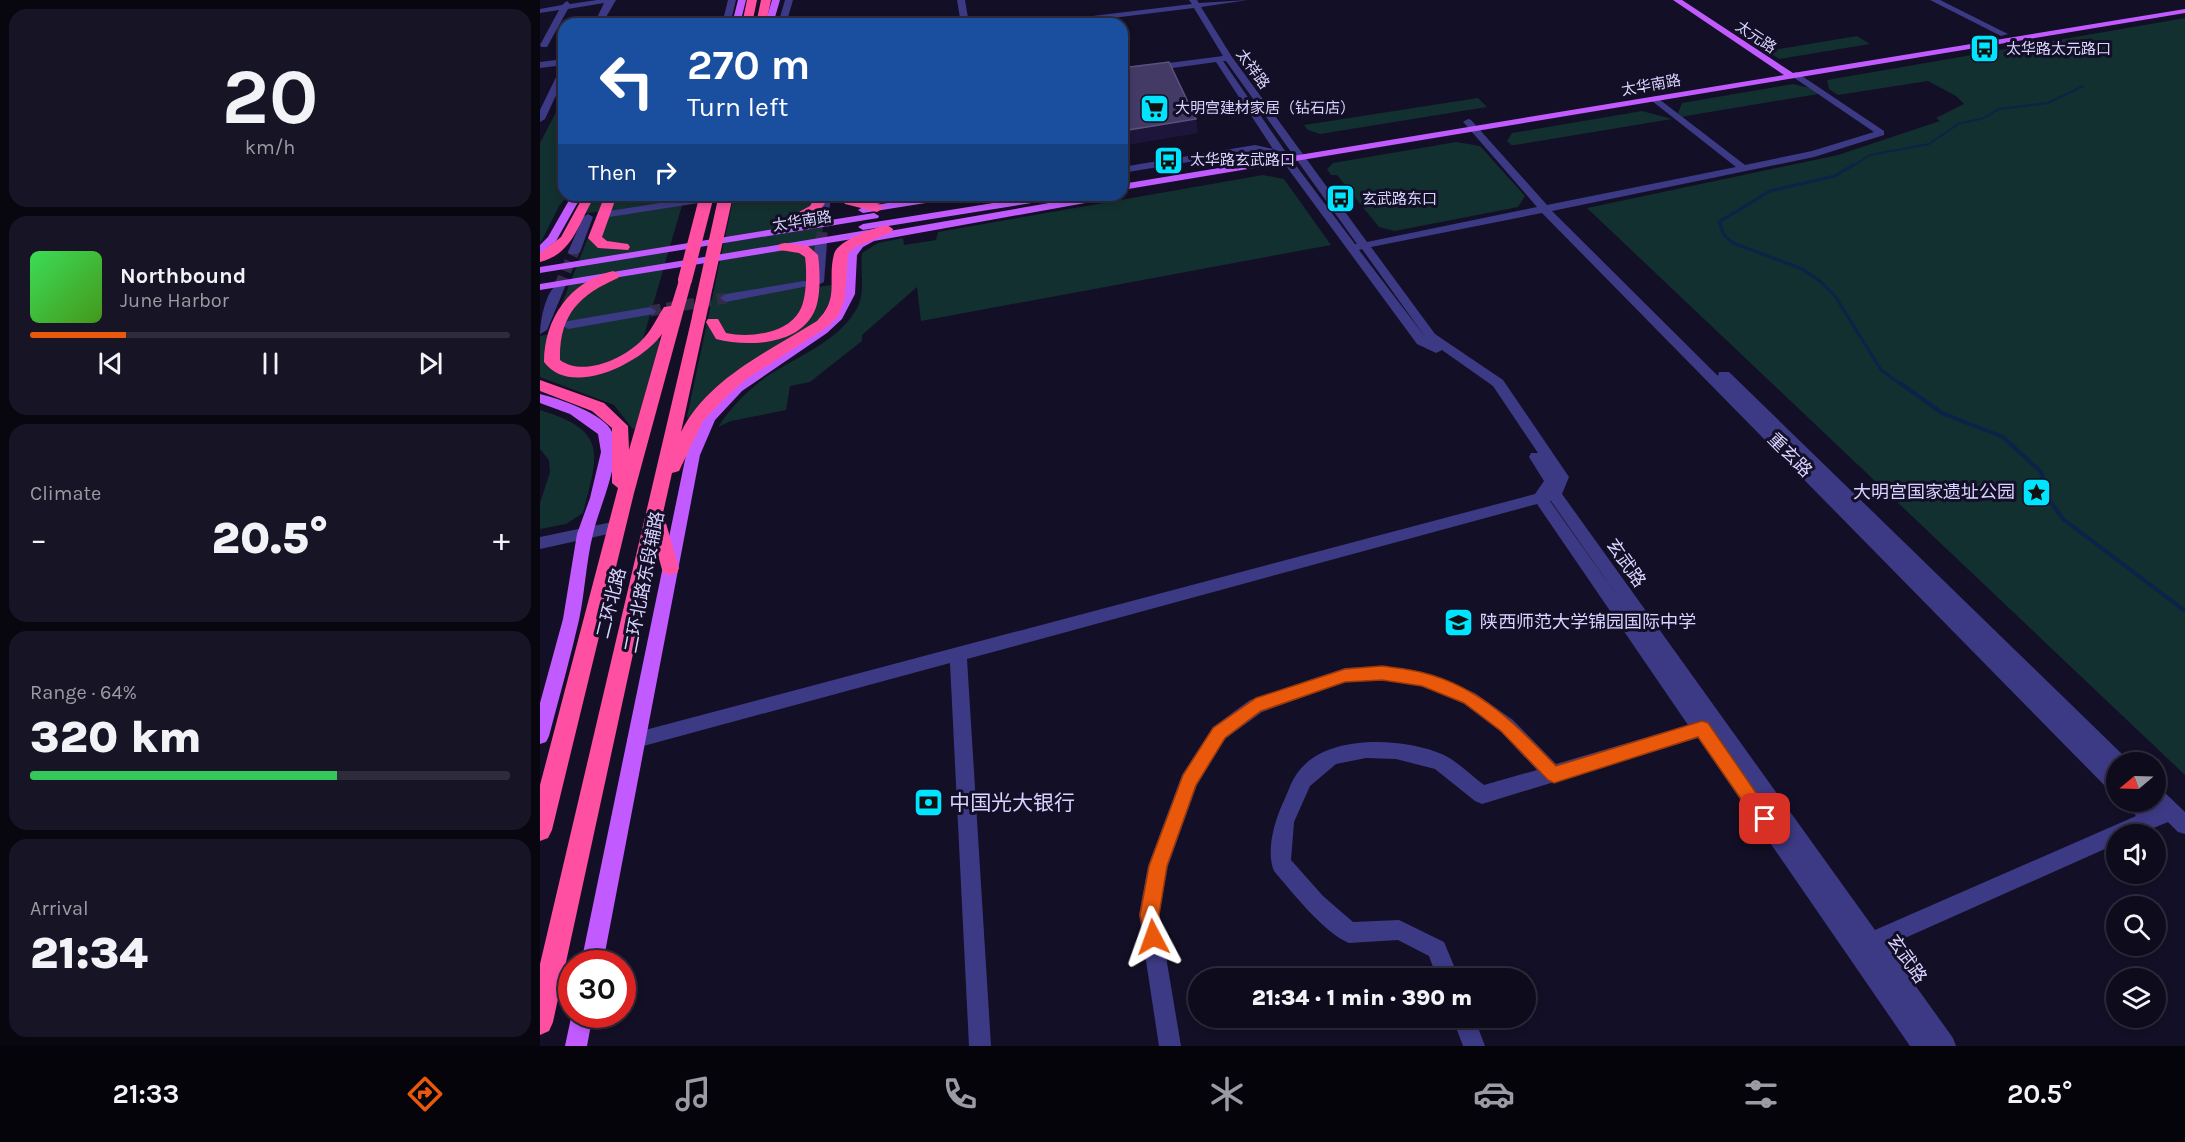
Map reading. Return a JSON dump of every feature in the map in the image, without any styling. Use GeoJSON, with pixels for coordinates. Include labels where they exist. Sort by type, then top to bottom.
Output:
{"type":"FeatureCollection","features":[{"type":"Feature","properties":{"kind":"highway"},"geometry":{"type":"LineString","coordinates":[[762,18],[766,0]]}},
{"type":"Feature","properties":{"kind":"highway"},"geometry":{"type":"LineString","coordinates":[[741,18],[750,5]]}},
{"type":"Feature","properties":{"kind":"highway"},"geometry":{"type":"LineString","coordinates":[[540,259],[563,246],[586,201]]}},
{"type":"Feature","properties":{"kind":"highway"},"geometry":{"type":"LineString","coordinates":[[609,201],[595,237],[603,245],[623,247]]}},
{"type":"Feature","properties":{"kind":"highway","name":"二环北路"},"geometry":{"type":"LineString","coordinates":[[540,830],[618,522],[685,280],[704,201]]}},
{"type":"Feature","properties":{"kind":"highway","name":"二环北路"},"geometry":{"type":"LineString","coordinates":[[540,1022],[604,726],[657,504],[706,320],[708,275],[725,201]]}},
{"type":"Feature","properties":{"kind":"highway"},"geometry":{"type":"LineString","coordinates":[[791,222],[822,201]]}},
{"type":"Feature","properties":{"kind":"highway"},"geometry":{"type":"LineString","coordinates":[[849,201],[877,208]]}},
{"type":"Feature","properties":{"kind":"highway"},"geometry":{"type":"LineString","coordinates":[[670,568],[657,504],[696,418],[740,376],[822,324],[834,312],[838,298],[841,252],[857,241],[887,230]]}},
{"type":"Feature","properties":{"kind":"highway"},"geometry":{"type":"LineString","coordinates":[[706,320],[721,336],[734,340],[763,337],[798,323],[808,311],[811,255],[802,249],[785,247]]}},
{"type":"Feature","properties":{"kind":"highway"},"geometry":{"type":"LineString","coordinates":[[613,275],[593,284],[572,300],[551,351],[552,362],[557,368],[569,371],[591,371],[635,354],[657,333],[685,280]]}},
{"type":"Feature","properties":{"kind":"highway"},"geometry":{"type":"LineString","coordinates":[[540,386],[598,407],[620,426],[618,522]]}},
{"type":"Feature","properties":{"kind":"main road"},"geometry":{"type":"LineString","coordinates":[[738,18],[742,0]]}},
{"type":"Feature","properties":{"kind":"main road"},"geometry":{"type":"LineString","coordinates":[[774,18],[776,0]]}},
{"type":"Feature","properties":{"kind":"main road","name":"太元路"},"geometry":{"type":"LineString","coordinates":[[1677,0],[1789,72]]}},
{"type":"Feature","properties":{"kind":"main road","name":"太元路"},"geometry":{"type":"LineString","coordinates":[[1685,0],[1789,72]]}},
{"type":"Feature","properties":{"kind":"main road","name":"太华南路"},"geometry":{"type":"LineString","coordinates":[[1128,187],[1291,156],[2185,4]]}},
{"type":"Feature","properties":{"kind":"main road","name":"太华南路"},"geometry":{"type":"LineString","coordinates":[[1475,126],[1655,99],[1789,72],[2185,11]]}},
{"type":"Feature","properties":{"kind":"main road"},"geometry":{"type":"LineString","coordinates":[[781,18],[785,15]]}},
{"type":"Feature","properties":{"kind":"main road"},"geometry":{"type":"LineString","coordinates":[[1128,193],[1267,169],[1291,156]]}},
{"type":"Feature","properties":{"kind":"main road","name":"太华南路"},"geometry":{"type":"LineString","coordinates":[[1128,177],[1291,156]]}},
{"type":"Feature","properties":{"kind":"main road"},"geometry":{"type":"LineString","coordinates":[[540,251],[554,239],[574,201]]}},
{"type":"Feature","properties":{"kind":"main road"},"geometry":{"type":"LineString","coordinates":[[540,259],[920,201]]}},
{"type":"Feature","properties":{"kind":"main road","name":"太华南路"},"geometry":{"type":"LineString","coordinates":[[540,270],[972,201]]}},
{"type":"Feature","properties":{"kind":"main road","name":"太华南路"},"geometry":{"type":"LineString","coordinates":[[540,278],[1018,201]]}},
{"type":"Feature","properties":{"kind":"main road"},"geometry":{"type":"LineString","coordinates":[[540,287],[1017,209],[1052,201]]}},
{"type":"Feature","properties":{"kind":"main road","name":"二环北路东段辅路"},"geometry":{"type":"LineString","coordinates":[[595,950],[693,455],[703,426],[725,398],[741,384],[819,334],[838,316],[848,297],[843,277],[853,249],[871,238],[1079,201]]}},
{"type":"Feature","properties":{"kind":"main road"},"geometry":{"type":"LineString","coordinates":[[540,398],[569,407],[588,417],[605,432],[608,452],[597,498],[585,534],[571,619],[540,736]]}},
{"type":"Feature","properties":{"kind":"main road"},"geometry":{"type":"LineString","coordinates":[[576,1046],[579,1028]]}},
{"type":"Feature","properties":{"kind":"street"},"geometry":{"type":"LineString","coordinates":[[540,11],[567,4],[610,0]]}},
{"type":"Feature","properties":{"kind":"street"},"geometry":{"type":"LineString","coordinates":[[601,18],[610,0]]}},
{"type":"Feature","properties":{"kind":"street"},"geometry":{"type":"LineString","coordinates":[[728,18],[732,0]]}},
{"type":"Feature","properties":{"kind":"street"},"geometry":{"type":"LineString","coordinates":[[785,15],[789,0]]}},
{"type":"Feature","properties":{"kind":"street"},"geometry":{"type":"LineString","coordinates":[[961,0],[964,18]]}},
{"type":"Feature","properties":{"kind":"street"},"geometry":{"type":"LineString","coordinates":[[1086,18],[1226,0]]}},
{"type":"Feature","properties":{"kind":"street"},"geometry":{"type":"LineString","coordinates":[[1190,3],[1244,0]]}},
{"type":"Feature","properties":{"kind":"street"},"geometry":{"type":"LineString","coordinates":[[1934,0],[2004,34]]}},
{"type":"Feature","properties":{"kind":"street","name":"太祥路"},"geometry":{"type":"LineString","coordinates":[[1190,3],[1291,156]]}},
{"type":"Feature","properties":{"kind":"street","name":"太祥路"},"geometry":{"type":"LineString","coordinates":[[1190,3],[1218,60],[1291,156]]}},
{"type":"Feature","properties":{"kind":"street"},"geometry":{"type":"LineString","coordinates":[[560,18],[567,4]]}},
{"type":"Feature","properties":{"kind":"street"},"geometry":{"type":"LineString","coordinates":[[542,41],[550,36],[558,21]]}},
{"type":"Feature","properties":{"kind":"street"},"geometry":{"type":"LineString","coordinates":[[1128,71],[1228,58]]}},
{"type":"Feature","properties":{"kind":"street"},"geometry":{"type":"LineString","coordinates":[[540,63],[558,61]]}},
{"type":"Feature","properties":{"kind":"street"},"geometry":{"type":"LineString","coordinates":[[1358,247],[1814,154],[1881,134],[1789,72]]}},
{"type":"Feature","properties":{"kind":"street"},"geometry":{"type":"LineString","coordinates":[[540,119],[558,82]]}},
{"type":"Feature","properties":{"kind":"street"},"geometry":{"type":"LineString","coordinates":[[1655,99],[1743,168]]}},
{"type":"Feature","properties":{"kind":"street","name":"重玄路"},"geometry":{"type":"LineString","coordinates":[[1475,126],[1549,209],[2106,774]]}},
{"type":"Feature","properties":{"kind":"street"},"geometry":{"type":"LineString","coordinates":[[636,740],[1547,496],[1562,477],[1498,382],[1431,337],[1358,247],[1291,156],[1255,148],[1128,169]]}},
{"type":"Feature","properties":{"kind":"street"},"geometry":{"type":"LineString","coordinates":[[609,214],[692,201]]}},
{"type":"Feature","properties":{"kind":"street"},"geometry":{"type":"LineString","coordinates":[[824,201],[824,214]]}},
{"type":"Feature","properties":{"kind":"street","name":"重玄路"},"geometry":{"type":"LineString","coordinates":[[1549,209],[2107,752]]}},
{"type":"Feature","properties":{"kind":"street"},"geometry":{"type":"LineString","coordinates":[[574,252],[589,217]]}},
{"type":"Feature","properties":{"kind":"street"},"geometry":{"type":"LineString","coordinates":[[821,243],[817,282],[843,277]]}},
{"type":"Feature","properties":{"kind":"street"},"geometry":{"type":"LineString","coordinates":[[726,298],[804,284]]}},
{"type":"Feature","properties":{"kind":"street"},"geometry":{"type":"LineString","coordinates":[[544,329],[559,287]]}},
{"type":"Feature","properties":{"kind":"street"},"geometry":{"type":"LineString","coordinates":[[568,325],[650,311]]}},
{"type":"Feature","properties":{"kind":"street","name":"玄武路"},"geometry":{"type":"LineString","coordinates":[[1547,496],[1702,729],[1863,945],[1945,1046]]}},
{"type":"Feature","properties":{"kind":"street","name":"玄武路"},"geometry":{"type":"LineString","coordinates":[[1547,496],[1863,945],[1923,1046]]}},
{"type":"Feature","properties":{"kind":"street"},"geometry":{"type":"LineString","coordinates":[[540,543],[585,534],[618,522]]}},
{"type":"Feature","properties":{"kind":"street"},"geometry":{"type":"LineString","coordinates":[[958,653],[980,1046]]}},
{"type":"Feature","properties":{"kind":"street"},"geometry":{"type":"LineString","coordinates":[[1170,1046],[1149,915],[1158,866],[1189,781],[1219,733],[1256,705],[1345,675],[1382,673],[1423,679],[1469,698],[1498,719],[1554,775]]}},
{"type":"Feature","properties":{"kind":"street"},"geometry":{"type":"LineString","coordinates":[[1444,968],[1437,950],[1399,930],[1349,933],[1316,903],[1281,864],[1284,822],[1303,780],[1331,756],[1366,750],[1396,752],[1440,762],[1482,795],[1702,729]]}},
{"type":"Feature","properties":{"kind":"street"},"geometry":{"type":"LineString","coordinates":[[2166,807],[2185,825]]}},
{"type":"Feature","properties":{"kind":"street"},"geometry":{"type":"LineString","coordinates":[[2140,824],[2170,811]]}},
{"type":"Feature","properties":{"kind":"street"},"geometry":{"type":"LineString","coordinates":[[2144,812],[2151,819]]}},
{"type":"Feature","properties":{"kind":"street"},"geometry":{"type":"LineString","coordinates":[[1863,945],[2106,839]]}},
{"type":"Feature","properties":{"kind":"street"},"geometry":{"type":"LineString","coordinates":[[1467,1028],[1474,1046]]}},
{"type":"Feature","properties":{"kind":"green space","name":"大明宫国家遗址公园"},"geometry":{"type":"Polygon","coordinates":[[[2185,18],[2185,775],[2166,757],[2166,752],[2161,752],[1587,208],[1838,155],[1940,121],[1936,118],[1964,104],[1956,96],[1928,81],[1838,95],[1829,89],[1827,80],[2185,18]]]}},
{"type":"Feature","properties":{"kind":"green space"},"geometry":{"type":"Polygon","coordinates":[[[1857,36],[1870,44],[1779,59],[1767,51],[1857,36]]]}},
{"type":"Feature","properties":{"kind":"green space"},"geometry":{"type":"Polygon","coordinates":[[[1793,84],[1814,89],[1818,94],[1682,117],[1678,113],[1682,103],[1793,84]]]}},
{"type":"Feature","properties":{"kind":"green space"},"geometry":{"type":"Polygon","coordinates":[[[1478,98],[1487,107],[1320,134],[1308,130],[1304,125],[1478,98]]]}},
{"type":"Feature","properties":{"kind":"green space"},"geometry":{"type":"Polygon","coordinates":[[[558,108],[558,201],[563,201],[540,244],[540,143],[558,108]]]}},
{"type":"Feature","properties":{"kind":"green space"},"geometry":{"type":"Polygon","coordinates":[[[1642,111],[1672,119],[1515,145],[1507,141],[1512,133],[1642,111]]]}},
{"type":"Feature","properties":{"kind":"green space"},"geometry":{"type":"Polygon","coordinates":[[[1456,142],[1480,146],[1525,196],[1518,207],[1395,231],[1379,227],[1337,175],[1331,175],[1327,169],[1333,163],[1456,142]]]}},
{"type":"Feature","properties":{"kind":"green space"},"geometry":{"type":"Polygon","coordinates":[[[1263,175],[1284,179],[1331,245],[921,321],[917,287],[862,335],[862,341],[810,382],[790,386],[786,410],[731,421],[718,427],[734,406],[759,382],[831,337],[852,316],[861,298],[862,253],[878,243],[903,238],[904,245],[936,240],[938,232],[1115,201],[1128,201],[1128,199],[1263,175]]]}},
{"type":"Feature","properties":{"kind":"green space"},"geometry":{"type":"Polygon","coordinates":[[[591,201],[683,201],[643,339],[660,340],[635,429],[614,405],[540,377],[540,336],[550,334],[598,212],[585,213],[591,201]]]}},
{"type":"Feature","properties":{"kind":"green space"},"geometry":{"type":"Polygon","coordinates":[[[733,201],[825,201],[817,287],[832,285],[826,309],[817,322],[689,418],[687,417],[733,201]]]}},
{"type":"Feature","properties":{"kind":"green space"},"geometry":{"type":"Polygon","coordinates":[[[540,410],[562,418],[588,436],[593,447],[594,460],[583,513],[566,524],[540,529],[540,503],[550,472],[549,460],[540,449],[540,410]]]}},
{"type":"Feature","properties":{"kind":"building","name":"大明宫建材家居（钻石店）"},"geometry":{"type":"Polygon","coordinates":[[[1169,62],[1196,119],[1128,130],[1128,67],[1169,62]]]}},
{"type":"Feature","properties":{"kind":"waterway"},"geometry":{"type":"LineString","coordinates":[[1851,167],[1870,155],[1929,144],[1958,124],[1984,118],[1999,109],[2048,103],[2083,86]]}},
{"type":"Feature","properties":{"kind":"waterway"},"geometry":{"type":"LineString","coordinates":[[1853,165],[1835,176],[1770,191],[1719,222],[1724,235],[1733,243],[1802,269],[1820,281],[1835,296],[1881,370],[1902,385]]}},
{"type":"Feature","properties":{"kind":"waterway"},"geometry":{"type":"LineString","coordinates":[[1900,383],[1942,413],[2003,437],[2041,472],[2050,501],[2063,519],[2185,611]]}},
{"type":"Feature","properties":{"kind":"tunnel"},"geometry":{"type":"LineString","coordinates":[[821,243],[824,214]]}},
{"type":"Feature","properties":{"kind":"tunnel"},"geometry":{"type":"LineString","coordinates":[[559,287],[574,252]]}},
{"type":"Feature","properties":{"kind":"tunnel"},"geometry":{"type":"LineString","coordinates":[[650,311],[726,298]]}},
{"type":"Feature","properties":{"kind":"place","name":"太华路太元路口"},"geometry":{"type":"Point","coordinates":[1985,49]}},
{"type":"Feature","properties":{"kind":"place","name":"大明宫建材家居（钻石店）"},"geometry":{"type":"Point","coordinates":[1154,108]}},
{"type":"Feature","properties":{"kind":"place","name":"太华路玄武路口"},"geometry":{"type":"Point","coordinates":[1169,160]}},
{"type":"Feature","properties":{"kind":"place","name":"玄武路东口"},"geometry":{"type":"Point","coordinates":[1341,199]}},
{"type":"Feature","properties":{"kind":"place","name":"大明宫国家遗址公园"},"geometry":{"type":"Point","coordinates":[2036,492]}},
{"type":"Feature","properties":{"kind":"place","name":"陕西师范大学锦园国际中学"},"geometry":{"type":"Point","coordinates":[1459,622]}},
{"type":"Feature","properties":{"kind":"place","name":"中国光大银行"},"geometry":{"type":"Point","coordinates":[928,803]}},
{"type":"Feature","properties":{"kind":"route"},"geometry":{"type":"LineString","coordinates":[[1153,937],[1149,915],[1158,866],[1189,781],[1219,733],[1256,705],[1345,675],[1382,673],[1423,679],[1469,698],[1507,726],[1554,775],[1702,729],[1765,819]]}}]}
